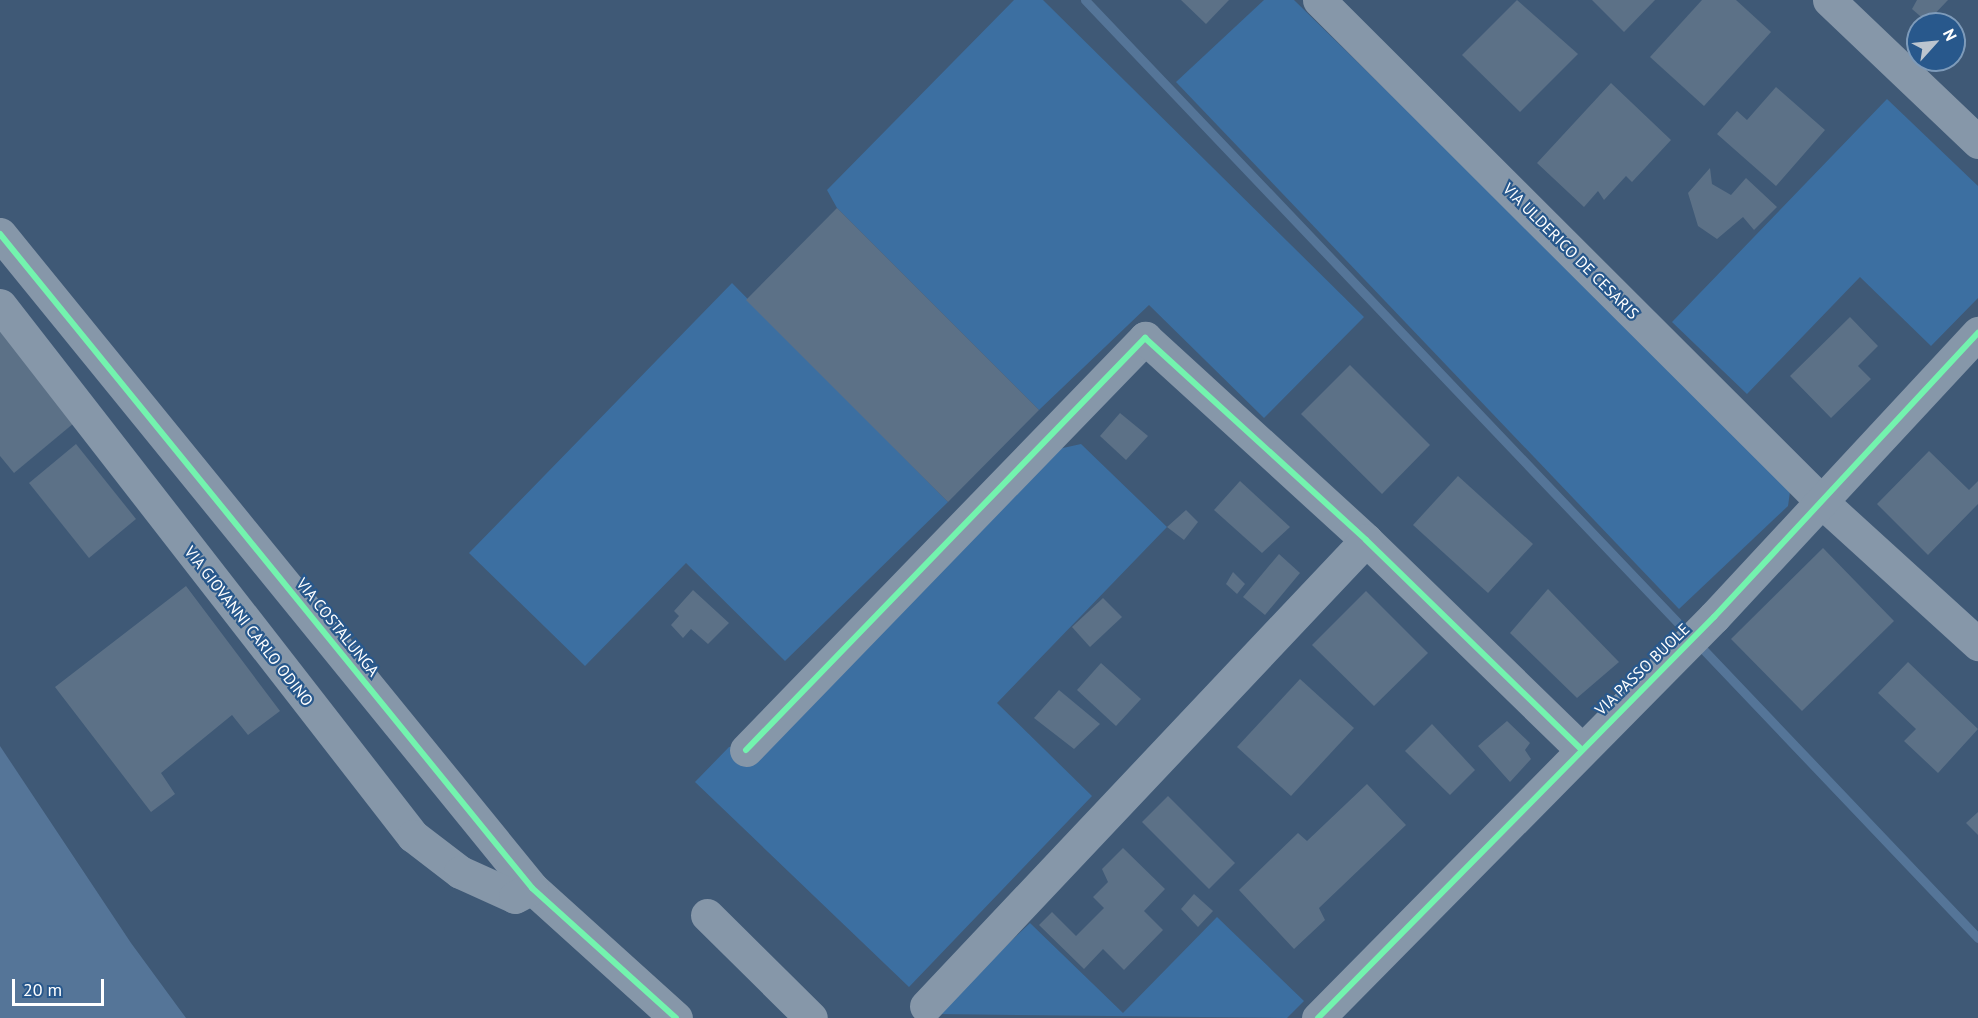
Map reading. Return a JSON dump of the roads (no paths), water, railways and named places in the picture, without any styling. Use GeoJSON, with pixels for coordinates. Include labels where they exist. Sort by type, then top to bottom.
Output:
{"type":"FeatureCollection","features":[{"type":"Feature","properties":{"kind":"street","name":"VIA ULDERICO DE CESARIS"},"geometry":{"type":"LineString","coordinates":[[1319,0],[1823,503],[1978,644]]}},
{"type":"Feature","properties":{"kind":"street"},"geometry":{"type":"LineString","coordinates":[[1829,0],[1978,142]]}},
{"type":"Feature","properties":{"kind":"street","name":"VIA COSTALUNGA"},"geometry":{"type":"LineString","coordinates":[[0,234],[532,888],[676,1018]]}},
{"type":"Feature","properties":{"kind":"street","name":"VIA GIOVANNI CARLO ODINO"},"geometry":{"type":"LineString","coordinates":[[0,305],[413,836],[460,872],[515,897],[532,888]]}},
{"type":"Feature","properties":{"kind":"street","name":"VIA PASSO BUOLE"},"geometry":{"type":"LineString","coordinates":[[1318,1018],[1580,748],[1714,617],[1823,503],[1978,333]]}},
{"type":"Feature","properties":{"kind":"street"},"geometry":{"type":"LineString","coordinates":[[747,750],[1145,338],[1366,540],[1580,748]]}},
{"type":"Feature","properties":{"kind":"street"},"geometry":{"type":"LineString","coordinates":[[926,1006],[1366,540]]}},
{"type":"Feature","properties":{"kind":"street"},"geometry":{"type":"LineString","coordinates":[[707,915],[811,1018]]}},
{"type":"Feature","properties":{"kind":"waterway"},"geometry":{"type":"LineString","coordinates":[[1085,0],[1978,938]]}}]}
